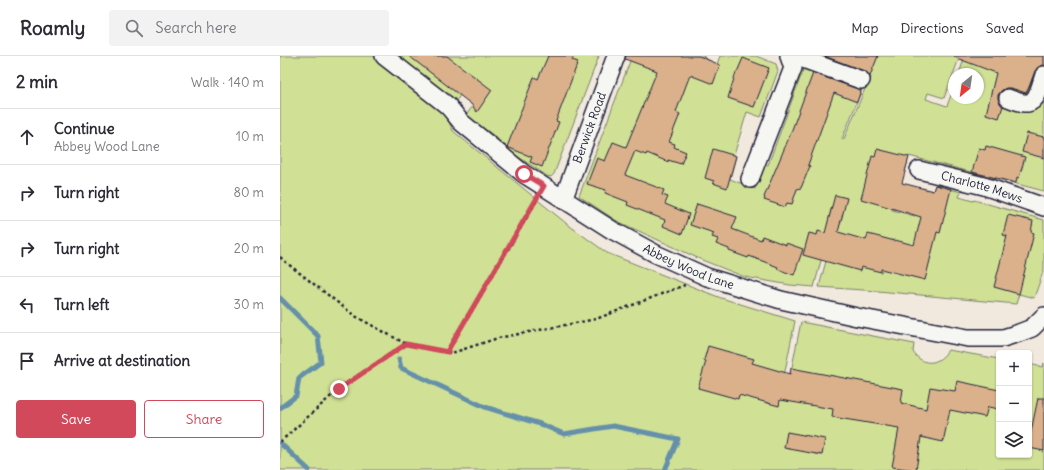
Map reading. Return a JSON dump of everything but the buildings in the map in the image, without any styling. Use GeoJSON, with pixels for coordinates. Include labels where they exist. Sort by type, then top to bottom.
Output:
{"type":"FeatureCollection","features":[{"type":"Feature","properties":{"kind":"street","name":"Abbey Wood Lane"},"geometry":{"type":"LineString","coordinates":[[384,56],[448,106],[461,122],[524,174],[612,230],[656,254],[707,277],[781,300],[857,317],[968,338],[1003,338],[1032,328],[1044,316]]}},
{"type":"Feature","properties":{"kind":"street","name":"Berwick Road"},"geometry":{"type":"LineString","coordinates":[[563,200],[616,56]]}},
{"type":"Feature","properties":{"kind":"street"},"geometry":{"type":"LineString","coordinates":[[750,179],[793,68],[789,56]]}},
{"type":"Feature","properties":{"kind":"street"},"geometry":{"type":"LineString","coordinates":[[795,56],[861,80]]}},
{"type":"Feature","properties":{"kind":"street"},"geometry":{"type":"LineString","coordinates":[[1008,98],[1027,103],[1032,101],[1037,94],[1044,75]]}},
{"type":"Feature","properties":{"kind":"street","name":"Charlotte Mews"},"geometry":{"type":"LineString","coordinates":[[919,170],[984,186],[1044,207]]}},
{"type":"Feature","properties":{"kind":"path"},"geometry":{"type":"LineString","coordinates":[[448,352],[544,186]]}},
{"type":"Feature","properties":{"kind":"path"},"geometry":{"type":"LineString","coordinates":[[280,257],[354,316],[406,344],[452,353],[498,338],[596,319],[707,277]]}},
{"type":"Feature","properties":{"kind":"path"},"geometry":{"type":"LineString","coordinates":[[280,442],[339,389],[406,344]]}},
{"type":"Feature","properties":{"kind":"green space"},"geometry":{"type":"Polygon","coordinates":[[[280,56],[374,56],[445,113],[453,131],[567,224],[607,253],[721,298],[795,321],[784,376],[790,377],[801,322],[914,344],[913,352],[917,357],[926,362],[940,359],[948,350],[996,358],[996,458],[1032,458],[1032,365],[1043,367],[1044,363],[1044,470],[280,470],[280,56]]]}},
{"type":"Feature","properties":{"kind":"green space"},"geometry":{"type":"Polygon","coordinates":[[[392,56],[599,56],[554,174],[551,177],[547,176],[505,148],[506,146],[497,138],[466,115],[473,106],[468,99],[461,94],[453,105],[392,56]]]}},
{"type":"Feature","properties":{"kind":"green space"},"geometry":{"type":"Polygon","coordinates":[[[632,56],[704,56],[704,58],[717,64],[720,56],[756,56],[776,64],[778,71],[761,117],[747,112],[734,155],[736,156],[730,179],[755,189],[765,165],[768,165],[805,65],[863,87],[842,139],[844,139],[871,77],[817,56],[960,56],[955,68],[948,68],[948,88],[944,98],[928,93],[926,99],[947,106],[948,103],[984,104],[984,68],[961,68],[965,56],[1044,56],[1044,65],[1039,81],[1035,109],[1044,84],[1044,191],[909,156],[905,171],[903,170],[892,210],[915,216],[922,188],[933,191],[935,185],[961,192],[959,197],[1044,220],[1044,269],[1034,298],[1019,294],[1016,304],[819,287],[835,228],[839,228],[843,212],[831,209],[827,238],[814,287],[790,285],[745,277],[702,260],[617,221],[579,196],[632,56]]]}},
{"type":"Feature","properties":{"kind":"waterway"},"geometry":{"type":"LineString","coordinates":[[280,298],[318,336],[321,362],[299,378],[296,396],[280,408]]}},
{"type":"Feature","properties":{"kind":"waterway"},"geometry":{"type":"LineString","coordinates":[[399,359],[401,368],[485,407],[540,424],[564,434],[613,426],[678,439],[665,470]]}},
{"type":"Feature","properties":{"kind":"waterway"},"geometry":{"type":"LineString","coordinates":[[280,443],[309,470]]}},
{"type":"Feature","properties":{"kind":"route"},"geometry":{"type":"LineString","coordinates":[[339,389],[406,344],[448,352],[544,186],[524,174]]}}]}
